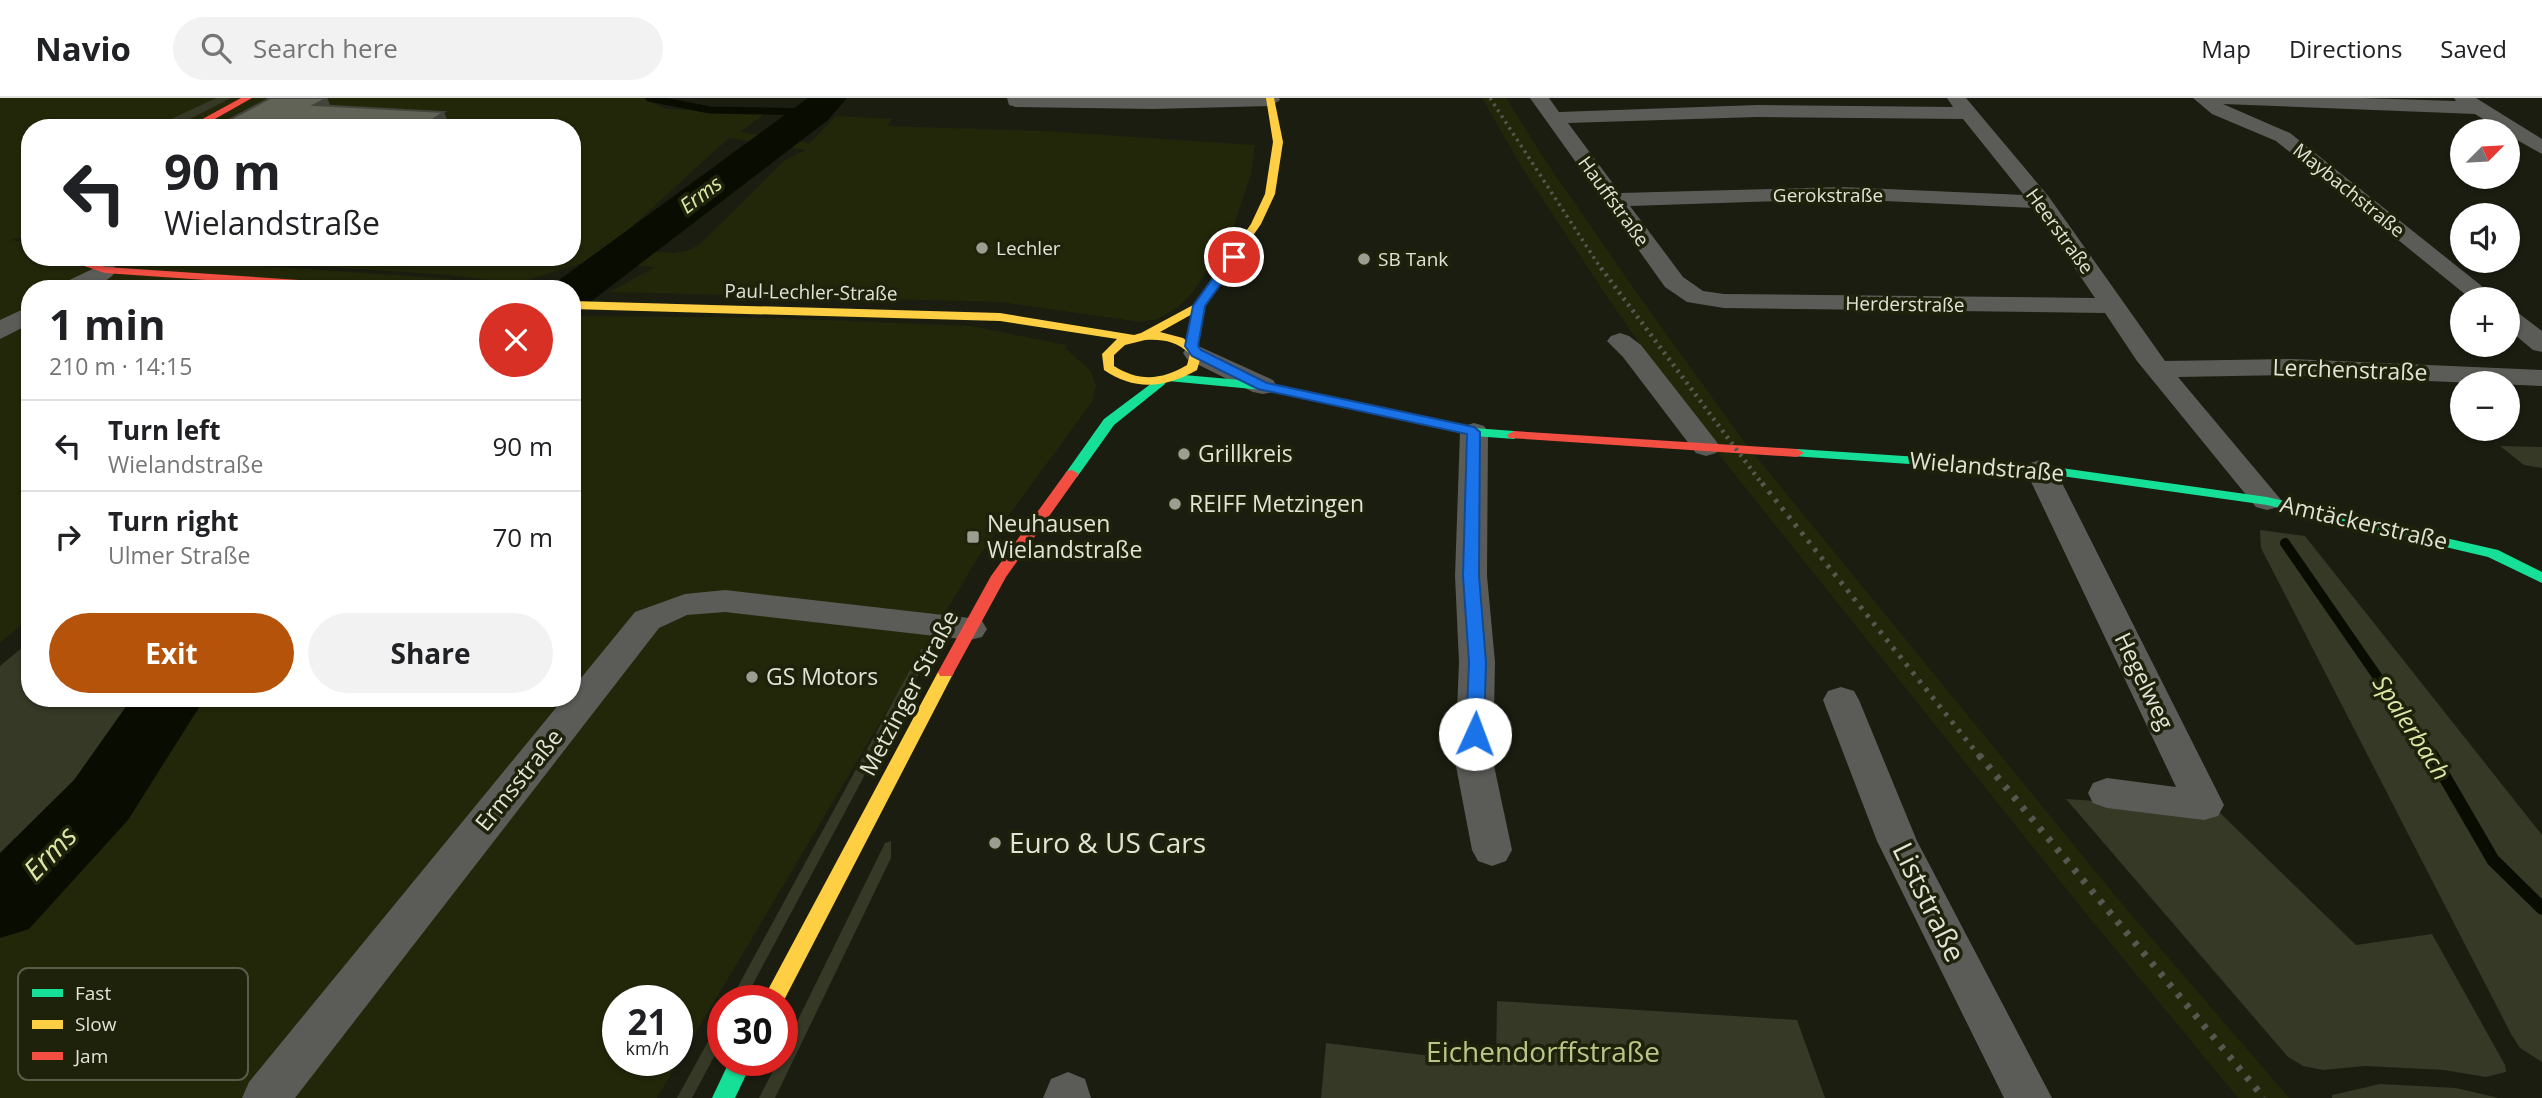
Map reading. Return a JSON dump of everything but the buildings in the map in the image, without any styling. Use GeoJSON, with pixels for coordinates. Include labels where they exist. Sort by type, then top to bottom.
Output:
{"type":"FeatureCollection","features":[{"type":"Feature","properties":{"kind":"street"},"geometry":{"type":"LineString","coordinates":[[208,119],[248,98]]}},
{"type":"Feature","properties":{"kind":"street"},"geometry":{"type":"LineString","coordinates":[[1016,98],[1016,101],[1034,102],[1153,103],[1271,99],[1278,142],[1270,194],[1256,224],[1199,306],[1113,348],[1103,369],[1109,422]]}},
{"type":"Feature","properties":{"kind":"street","name":"Hauffstraße"},"geometry":{"type":"LineString","coordinates":[[1539,98],[1674,282],[1696,297]]}},
{"type":"Feature","properties":{"kind":"street"},"geometry":{"type":"LineString","coordinates":[[2204,98],[2470,103],[2542,148]]}},
{"type":"Feature","properties":{"kind":"street","name":"Maybachstraße"},"geometry":{"type":"LineString","coordinates":[[2204,98],[2219,110],[2283,137],[2471,287]]}},
{"type":"Feature","properties":{"kind":"street"},"geometry":{"type":"LineString","coordinates":[[1553,118],[1963,105]]}},
{"type":"Feature","properties":{"kind":"street","name":"Heerstraße"},"geometry":{"type":"LineString","coordinates":[[1963,105],[2041,202],[2158,369]]}},
{"type":"Feature","properties":{"kind":"street","name":"Gerokstraße"},"geometry":{"type":"LineString","coordinates":[[1615,200],[1841,193],[2041,202]]}},
{"type":"Feature","properties":{"kind":"street"},"geometry":{"type":"LineString","coordinates":[[92,266],[105,270],[255,280]]}},
{"type":"Feature","properties":{"kind":"street"},"geometry":{"type":"LineString","coordinates":[[87,280],[105,270]]}},
{"type":"Feature","properties":{"kind":"street","name":"Herderstraße"},"geometry":{"type":"LineString","coordinates":[[1696,297],[1724,301],[2114,306]]}},
{"type":"Feature","properties":{"kind":"street","name":"Paul-Lechler-Straße"},"geometry":{"type":"LineString","coordinates":[[581,306],[1000,317],[1138,337],[1172,337],[1194,350]]}},
{"type":"Feature","properties":{"kind":"street"},"geometry":{"type":"LineString","coordinates":[[1194,350],[1199,306]]}},
{"type":"Feature","properties":{"kind":"street"},"geometry":{"type":"LineString","coordinates":[[0,331],[21,318]]}},
{"type":"Feature","properties":{"kind":"street","name":"Paul-Lechler-Straße"},"geometry":{"type":"LineString","coordinates":[[1049,324],[1103,369],[1134,381],[1166,380]]}},
{"type":"Feature","properties":{"kind":"street"},"geometry":{"type":"LineString","coordinates":[[2520,327],[2542,344]]}},
{"type":"Feature","properties":{"kind":"street"},"geometry":{"type":"LineString","coordinates":[[1620,341],[1632,351],[1706,447]]}},
{"type":"Feature","properties":{"kind":"street","name":"Metzinger Straße"},"geometry":{"type":"LineString","coordinates":[[781,985],[897,761],[999,576],[1109,422],[1166,380],[1193,367],[1197,360],[1194,350]]}},
{"type":"Feature","properties":{"kind":"street","name":"Wielandstraße"},"geometry":{"type":"LineString","coordinates":[[1194,350],[1263,386]]}},
{"type":"Feature","properties":{"kind":"street","name":"Lerchenstraße"},"geometry":{"type":"LineString","coordinates":[[2158,369],[2292,367],[2542,378]]}},
{"type":"Feature","properties":{"kind":"street","name":"Amtäckerstraße"},"geometry":{"type":"LineString","coordinates":[[2158,369],[2267,501],[2493,553],[2542,578]]}},
{"type":"Feature","properties":{"kind":"street","name":"Wielandstraße"},"geometry":{"type":"LineString","coordinates":[[1166,380],[1263,386],[1474,432],[2040,470],[2267,501]]}},
{"type":"Feature","properties":{"kind":"street"},"geometry":{"type":"LineString","coordinates":[[1474,432],[1471,576],[1477,662],[1474,761],[1492,850]]}},
{"type":"Feature","properties":{"kind":"street","name":"Hegelweg"},"geometry":{"type":"LineString","coordinates":[[2040,470],[2204,805],[2107,793]]}},
{"type":"Feature","properties":{"kind":"street","name":"Ermsstraße"},"geometry":{"type":"LineString","coordinates":[[581,703],[647,620],[672,606],[698,601],[725,601],[970,629]]}},
{"type":"Feature","properties":{"kind":"street","name":"Liststraße"},"geometry":{"type":"LineString","coordinates":[[1841,700],[1898,841],[2028,1098]]}},
{"type":"Feature","properties":{"kind":"street","name":"Ermsstraße"},"geometry":{"type":"LineString","coordinates":[[266,1098],[578,707]]}},
{"type":"Feature","properties":{"kind":"street"},"geometry":{"type":"LineString","coordinates":[[723,1098],[735,1076]]}},
{"type":"Feature","properties":{"kind":"shaded area","name":"Lechler"},"geometry":{"type":"Polygon","coordinates":[[[0,98],[643,98],[666,109],[766,113],[740,132],[810,143],[836,116],[892,119],[887,126],[1044,131],[1255,145],[1251,174],[1231,234],[1193,292],[1179,306],[1158,319],[1140,322],[1001,302],[609,292],[655,267],[581,264],[581,119],[21,119],[21,238],[10,240],[21,241],[21,266],[265,266],[452,279],[21,280],[21,626],[0,643],[0,98]],[[729,138],[607,249],[674,253],[689,250],[701,243],[785,160],[806,150],[729,138]]]}},
{"type":"Feature","properties":{"kind":"shaded area"},"geometry":{"type":"Polygon","coordinates":[[[1482,98],[1506,98],[1549,166],[1745,443],[2118,899],[2289,1098],[2238,1098],[2084,911],[1716,451],[1607,297],[1522,168],[1482,98]]]}},
{"type":"Feature","properties":{"kind":"shaded area","name":"Lechler"},"geometry":{"type":"Polygon","coordinates":[[[310,266],[573,266],[527,280],[492,280],[310,266]]]}},
{"type":"Feature","properties":{"kind":"shaded area"},"geometry":{"type":"Polygon","coordinates":[[[581,316],[777,318],[971,326],[1067,345],[1065,348],[1090,370],[1096,385],[1092,402],[979,556],[724,985],[707,985],[707,1014],[693,1037],[693,985],[602,985],[602,1076],[670,1076],[657,1098],[0,1098],[0,937],[31,914],[191,707],[581,707],[581,316]]]}},
{"type":"Feature","properties":{"kind":"green space"},"geometry":{"type":"Polygon","coordinates":[[[216,98],[231,98],[190,119],[171,119],[216,98]]]}},
{"type":"Feature","properties":{"kind":"green space"},"geometry":{"type":"Polygon","coordinates":[[[2500,446],[2542,447],[2542,468],[2524,465],[2500,446]]]}},
{"type":"Feature","properties":{"kind":"green space"},"geometry":{"type":"Polygon","coordinates":[[[2260,530],[2305,536],[2542,835],[2542,1062],[2520,1048],[2511,1034],[2261,548],[2260,530]]]}},
{"type":"Feature","properties":{"kind":"green space"},"geometry":{"type":"Polygon","coordinates":[[[21,648],[21,707],[191,707],[31,914],[0,937],[0,666],[21,648]]]}},
{"type":"Feature","properties":{"kind":"green space"},"geometry":{"type":"Polygon","coordinates":[[[922,648],[925,656],[923,666],[753,985],[739,985],[922,648]]]}},
{"type":"Feature","properties":{"kind":"green space"},"geometry":{"type":"Polygon","coordinates":[[[2066,799],[2216,809],[2356,945],[2432,934],[2505,1065],[2506,1072],[2486,1077],[2444,1070],[2365,1066],[2323,1070],[2303,1066],[2288,1057],[2066,799]]]}},
{"type":"Feature","properties":{"kind":"green space"},"geometry":{"type":"Polygon","coordinates":[[[891,841],[891,858],[798,1050],[798,1020],[885,843],[891,841]]]}},
{"type":"Feature","properties":{"kind":"green space","name":"Eichendorffstraße"},"geometry":{"type":"Polygon","coordinates":[[[1497,1001],[1797,1020],[1825,1098],[1321,1098],[1326,1043],[1496,1064],[1497,1001]]]}},
{"type":"Feature","properties":{"kind":"green space"},"geometry":{"type":"Polygon","coordinates":[[[707,1043],[707,1070],[692,1098],[677,1098],[689,1076],[693,1076],[693,1069],[707,1043]]]}},
{"type":"Feature","properties":{"kind":"green space"},"geometry":{"type":"Polygon","coordinates":[[[770,1076],[786,1076],[775,1098],[759,1098],[770,1076]]]}},
{"type":"Feature","properties":{"kind":"green space"},"geometry":{"type":"Polygon","coordinates":[[[2380,1084],[2456,1088],[2499,1098],[2332,1098],[2332,1095],[2380,1084]]]}},
{"type":"Feature","properties":{"kind":"waterway"},"geometry":{"type":"LineString","coordinates":[[649,98],[710,110],[815,112]]}},
{"type":"Feature","properties":{"kind":"waterway","name":"Erms"},"geometry":{"type":"LineString","coordinates":[[820,98],[825,102]]}},
{"type":"Feature","properties":{"kind":"waterway","name":"Erms"},"geometry":{"type":"LineString","coordinates":[[581,286],[763,152],[829,98]]}},
{"type":"Feature","properties":{"kind":"waterway","name":"Spalerbach"},"geometry":{"type":"LineString","coordinates":[[2285,543],[2433,757]]}},
{"type":"Feature","properties":{"kind":"waterway","name":"Erms"},"geometry":{"type":"LineString","coordinates":[[0,905],[101,800],[164,707]]}},
{"type":"Feature","properties":{"kind":"waterway","name":"Spalerbach"},"geometry":{"type":"LineString","coordinates":[[2432,755],[2493,860],[2542,908]]}},
{"type":"Feature","properties":{"kind":"railway"},"geometry":{"type":"LineString","coordinates":[[1490,98],[1602,270]]}},
{"type":"Feature","properties":{"kind":"railway"},"geometry":{"type":"LineString","coordinates":[[1601,268],[1763,485]]}},
{"type":"Feature","properties":{"kind":"railway"},"geometry":{"type":"LineString","coordinates":[[1762,483],[1980,757]]}},
{"type":"Feature","properties":{"kind":"railway"},"geometry":{"type":"LineString","coordinates":[[1979,755],[2264,1098]]}},
{"type":"Feature","properties":{"kind":"traffic: fast"},"geometry":{"type":"LineString","coordinates":[[1173,378],[1263,386],[1474,432],[1514,435]]}},
{"type":"Feature","properties":{"kind":"traffic: fast"},"geometry":{"type":"LineString","coordinates":[[1072,474],[1109,422],[1160,381]]}},
{"type":"Feature","properties":{"kind":"traffic: fast"},"geometry":{"type":"LineString","coordinates":[[1797,453],[2040,469],[2267,501],[2493,553],[2542,578]]}},
{"type":"Feature","properties":{"kind":"traffic: fast"},"geometry":{"type":"LineString","coordinates":[[723,1098],[734,1076]]}},
{"type":"Feature","properties":{"kind":"traffic: slow"},"geometry":{"type":"LineString","coordinates":[[1145,336],[1199,306],[1256,224],[1270,194],[1278,142],[1270,98]]}},
{"type":"Feature","properties":{"kind":"traffic: slow"},"geometry":{"type":"LineString","coordinates":[[581,305],[1000,317],[1132,338]]}},
{"type":"Feature","properties":{"kind":"traffic: slow"},"geometry":{"type":"LineString","coordinates":[[1145,336],[1166,337],[1185,343],[1196,353],[1193,367],[1172,378],[1150,382],[1128,378],[1108,367],[1108,354],[1121,342],[1145,336]]}},
{"type":"Feature","properties":{"kind":"traffic: slow"},"geometry":{"type":"LineString","coordinates":[[781,985],[946,672]]}},
{"type":"Feature","properties":{"kind":"traffic: jam"},"geometry":{"type":"LineString","coordinates":[[208,119],[248,98]]}},
{"type":"Feature","properties":{"kind":"traffic: jam"},"geometry":{"type":"LineString","coordinates":[[92,266],[105,270],[255,280]]}},
{"type":"Feature","properties":{"kind":"traffic: jam"},"geometry":{"type":"LineString","coordinates":[[1514,435],[1797,453]]}},
{"type":"Feature","properties":{"kind":"traffic: jam"},"geometry":{"type":"LineString","coordinates":[[946,672],[999,576],[1072,474]]}},
{"type":"Feature","properties":{"kind":"place","name":"Lechler"},"geometry":{"type":"Point","coordinates":[982,248]}},
{"type":"Feature","properties":{"kind":"place","name":"SB Tank"},"geometry":{"type":"Point","coordinates":[1364,259]}},
{"type":"Feature","properties":{"kind":"place","name":"Grillkreis"},"geometry":{"type":"Point","coordinates":[1184,454]}},
{"type":"Feature","properties":{"kind":"place","name":"REIFF Metzingen"},"geometry":{"type":"Point","coordinates":[1175,504]}},
{"type":"Feature","properties":{"kind":"place","name":"Neuhausen Wielandstraße"},"geometry":{"type":"Point","coordinates":[973,537]}},
{"type":"Feature","properties":{"kind":"place","name":"GS Motors"},"geometry":{"type":"Point","coordinates":[752,677]}},
{"type":"Feature","properties":{"kind":"place","name":"Euro & US Cars"},"geometry":{"type":"Point","coordinates":[995,843]}},
{"type":"Feature","properties":{"kind":"route"},"geometry":{"type":"LineString","coordinates":[[1234,257],[1199,306],[1191,346],[1196,353],[1263,386],[1474,432],[1471,576],[1477,662],[1475,734]]}}]}
